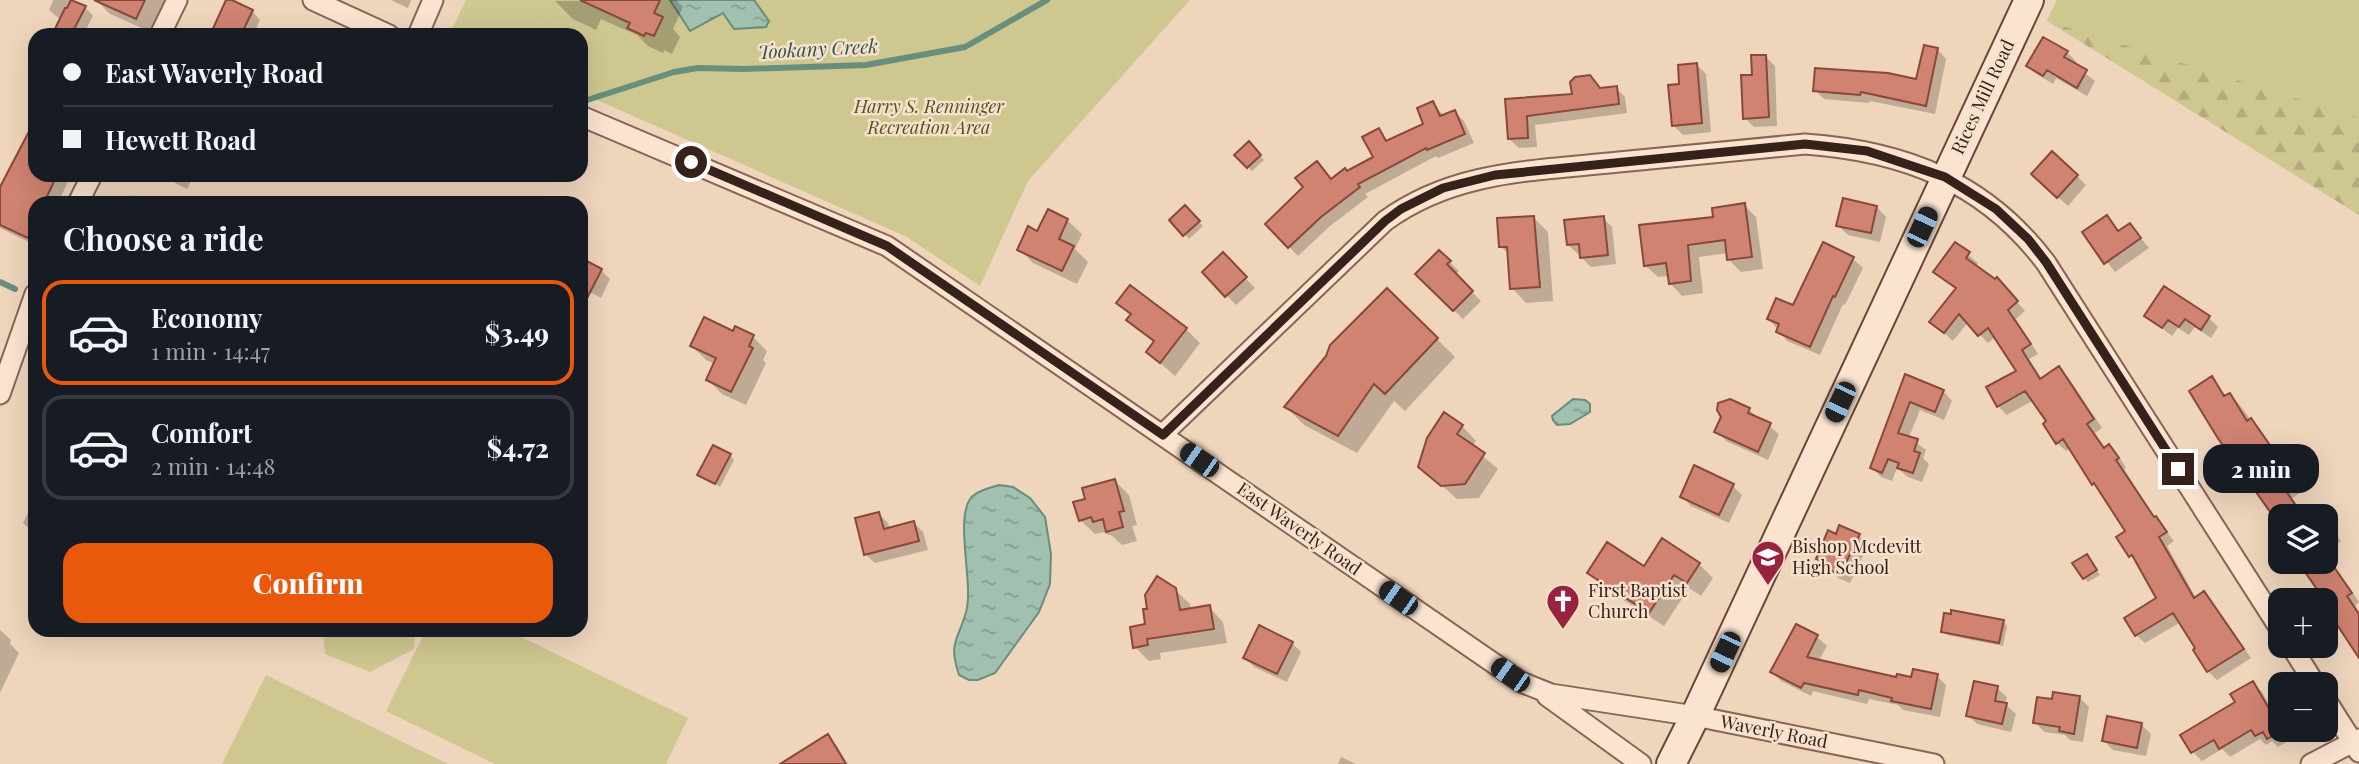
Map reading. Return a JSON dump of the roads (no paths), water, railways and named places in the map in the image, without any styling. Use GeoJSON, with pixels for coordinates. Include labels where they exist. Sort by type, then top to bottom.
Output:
{"type":"FeatureCollection","features":[{"type":"Feature","properties":{"kind":"street"},"geometry":{"type":"LineString","coordinates":[[163,28],[177,0]]}},
{"type":"Feature","properties":{"kind":"street"},"geometry":{"type":"LineString","coordinates":[[313,0],[374,28]]}},
{"type":"Feature","properties":{"kind":"street"},"geometry":{"type":"LineString","coordinates":[[421,28],[433,0]]}},
{"type":"Feature","properties":{"kind":"street","name":"Rices Mill Road"},"geometry":{"type":"LineString","coordinates":[[1671,764],[2029,0]]}},
{"type":"Feature","properties":{"kind":"street","name":"East Waverly Road"},"geometry":{"type":"LineString","coordinates":[[588,119],[887,246],[1500,668],[1537,689],[1641,764]]}},
{"type":"Feature","properties":{"kind":"street"},"geometry":{"type":"LineString","coordinates":[[1163,435],[1385,221],[1401,209],[1443,188],[1495,175],[1805,144],[1867,151],[1945,177],[1996,209],[2028,239],[2046,262],[2268,610]]}},
{"type":"Feature","properties":{"kind":"street"},"geometry":{"type":"LineString","coordinates":[[0,394],[28,314]]}},
{"type":"Feature","properties":{"kind":"street","name":"East Waverly Road"},"geometry":{"type":"LineString","coordinates":[[1537,689],[1551,694],[1695,716]]}},
{"type":"Feature","properties":{"kind":"street","name":"Waverly Road"},"geometry":{"type":"LineString","coordinates":[[1695,716],[1934,764]]}},
{"type":"Feature","properties":{"kind":"street"},"geometry":{"type":"LineString","coordinates":[[2311,764],[2357,744],[2338,717]]}},
{"type":"Feature","properties":{"kind":"water"},"geometry":{"type":"Polygon","coordinates":[[[670,0],[754,0],[769,21],[766,27],[734,29],[723,13],[690,31],[670,0]]]}},
{"type":"Feature","properties":{"kind":"water"},"geometry":{"type":"Polygon","coordinates":[[[1573,399],[1585,400],[1590,404],[1590,412],[1570,424],[1557,425],[1552,416],[1573,399]]]}},
{"type":"Feature","properties":{"kind":"water"},"geometry":{"type":"Polygon","coordinates":[[[999,485],[1013,487],[1030,498],[1045,517],[1051,554],[1050,584],[1039,612],[995,673],[978,680],[969,680],[959,675],[954,655],[955,642],[968,600],[964,538],[966,509],[970,499],[976,494],[999,485]]]}},
{"type":"Feature","properties":{"kind":"waterway","name":"Tookany Creek"},"geometry":{"type":"LineString","coordinates":[[588,100],[674,72],[698,68],[866,65],[965,47],[1047,0]]}},
{"type":"Feature","properties":{"kind":"waterway","name":"Tookany Creek"},"geometry":{"type":"LineString","coordinates":[[0,282],[15,289]]}},
{"type":"Feature","properties":{"kind":"place","name":"Bishop Mcdevitt High School"},"geometry":{"type":"Point","coordinates":[1768,587]}},
{"type":"Feature","properties":{"kind":"place","name":"First Baptist Church"},"geometry":{"type":"Point","coordinates":[1563,631]}},
{"type":"Feature","properties":{"kind":"park label","name":"Harry S. Renninger Recreation Area"},"geometry":{"type":"Point","coordinates":[929,117]}}]}
